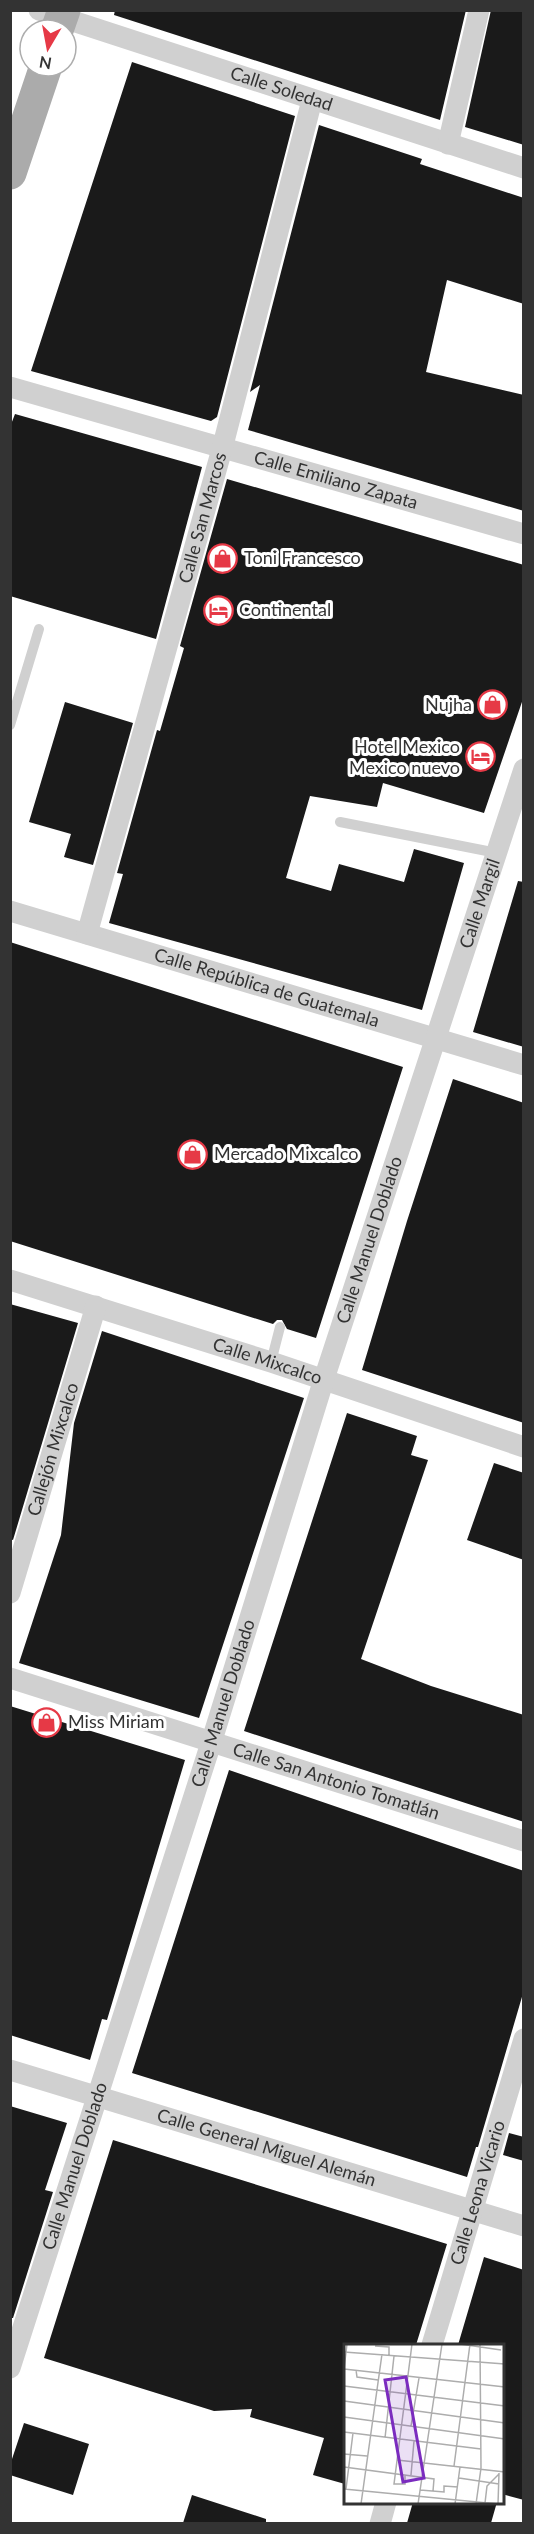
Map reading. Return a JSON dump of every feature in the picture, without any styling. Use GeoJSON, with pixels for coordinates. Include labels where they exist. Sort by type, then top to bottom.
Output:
{"type":"FeatureCollection","features":[{"type":"Feature","properties":{"kind":"main road"},"geometry":{"type":"LineString","coordinates":[[10,173],[42,78]]}},
{"type":"Feature","properties":{"kind":"street"},"geometry":{"type":"LineString","coordinates":[[448,144],[479,10]]}},
{"type":"Feature","properties":{"kind":"street","name":"Calle Soledad"},"geometry":{"type":"LineString","coordinates":[[55,17],[524,168]]}},
{"type":"Feature","properties":{"kind":"street","name":"Calle San Marcos"},"geometry":{"type":"LineString","coordinates":[[87,934],[222,449],[312,100]]}},
{"type":"Feature","properties":{"kind":"street","name":"Calle Emiliano Zapata"},"geometry":{"type":"LineString","coordinates":[[10,387],[524,534]]}},
{"type":"Feature","properties":{"kind":"street","name":"Calle Margil"},"geometry":{"type":"LineString","coordinates":[[435,1038],[524,769]]}},
{"type":"Feature","properties":{"kind":"street","name":"Calle República de Guatemala"},"geometry":{"type":"LineString","coordinates":[[10,911],[524,1065]]}},
{"type":"Feature","properties":{"kind":"street","name":"Calle Manuel Doblado"},"geometry":{"type":"LineString","coordinates":[[10,2368],[212,1740],[324,1379],[435,1038]]}},
{"type":"Feature","properties":{"kind":"street","name":"Calle Mixcalco"},"geometry":{"type":"LineString","coordinates":[[10,1280],[324,1379],[524,1447]]}},
{"type":"Feature","properties":{"kind":"street","name":"Callejón Mixcalco"},"geometry":{"type":"LineString","coordinates":[[10,1593],[96,1306]]}},
{"type":"Feature","properties":{"kind":"street","name":"Calle San Antonio Tomatlán"},"geometry":{"type":"LineString","coordinates":[[10,1678],[212,1740],[524,1841]]}},
{"type":"Feature","properties":{"kind":"street","name":"Calle Leona Vicario"},"geometry":{"type":"LineString","coordinates":[[432,2344],[524,2039]]}},
{"type":"Feature","properties":{"kind":"street","name":"Calle General Miguel Alemán"},"geometry":{"type":"LineString","coordinates":[[10,2070],[524,2226]]}},
{"type":"Feature","properties":{"kind":"street"},"geometry":{"type":"LineString","coordinates":[[380,2523],[385,2504]]}},
{"type":"Feature","properties":{"kind":"lane"},"geometry":{"type":"LineString","coordinates":[[10,725],[13,704],[39,629]]}},
{"type":"Feature","properties":{"kind":"lane"},"geometry":{"type":"LineString","coordinates":[[340,822],[497,853]]}},
{"type":"Feature","properties":{"kind":"lane"},"geometry":{"type":"LineString","coordinates":[[271,1362],[280,1327]]}},
{"type":"Feature","properties":{"kind":"building"},"geometry":{"type":"Polygon","coordinates":[[[115,10],[466,10],[440,120],[114,15],[115,10]]]}},
{"type":"Feature","properties":{"kind":"building"},"geometry":{"type":"Polygon","coordinates":[[[491,10],[524,10],[524,145],[465,127],[491,10]]]}},
{"type":"Feature","properties":{"kind":"building"},"geometry":{"type":"Polygon","coordinates":[[[132,62],[295,116],[217,417],[211,421],[31,371],[132,62]]]}},
{"type":"Feature","properties":{"kind":"building"},"geometry":{"type":"Polygon","coordinates":[[[319,125],[422,159],[420,164],[524,198],[524,304],[447,280],[426,372],[524,395],[524,511],[248,430],[260,385],[250,392],[319,125]]]}},
{"type":"Feature","properties":{"kind":"building"},"geometry":{"type":"Polygon","coordinates":[[[15,414],[202,467],[156,639],[10,596],[10,427],[15,414]]]}},
{"type":"Feature","properties":{"kind":"building"},"geometry":{"type":"Polygon","coordinates":[[[227,479],[524,565],[524,696],[484,813],[383,783],[377,807],[310,796],[286,878],[331,891],[339,864],[404,882],[414,849],[464,863],[422,1010],[109,923],[123,874],[117,873],[157,730],[160,731],[184,648],[180,646],[227,479]]]}},
{"type":"Feature","properties":{"kind":"building"},"geometry":{"type":"Polygon","coordinates":[[[65,702],[133,723],[93,865],[64,857],[71,834],[29,822],[65,702]]]}},
{"type":"Feature","properties":{"kind":"building"},"geometry":{"type":"Polygon","coordinates":[[[518,881],[524,882],[524,1047],[473,1032],[518,881]]]}},
{"type":"Feature","properties":{"kind":"building","name":"Mercado Mixcalco"},"geometry":{"type":"Polygon","coordinates":[[[10,942],[403,1067],[316,1338],[287,1329],[282,1320],[277,1320],[273,1324],[10,1241],[10,942]]]}},
{"type":"Feature","properties":{"kind":"building"},"geometry":{"type":"Polygon","coordinates":[[[453,1079],[524,1103],[524,1423],[362,1370],[453,1079]]]}},
{"type":"Feature","properties":{"kind":"building"},"geometry":{"type":"Polygon","coordinates":[[[10,1304],[78,1323],[13,1540],[10,1539],[10,1304]]]}},
{"type":"Feature","properties":{"kind":"building"},"geometry":{"type":"Polygon","coordinates":[[[102,1331],[304,1398],[199,1718],[19,1663],[61,1535],[74,1423],[102,1331]]]}},
{"type":"Feature","properties":{"kind":"building"},"geometry":{"type":"Polygon","coordinates":[[[347,1413],[417,1436],[411,1455],[428,1460],[361,1659],[431,1686],[524,1715],[524,1822],[244,1731],[347,1413]]]}},
{"type":"Feature","properties":{"kind":"building"},"geometry":{"type":"Polygon","coordinates":[[[494,1463],[524,1473],[524,1560],[467,1540],[494,1463]]]}},
{"type":"Feature","properties":{"kind":"building"},"geometry":{"type":"Polygon","coordinates":[[[10,1706],[185,1760],[107,2020],[102,2019],[90,2060],[10,2035],[10,1706]]]}},
{"type":"Feature","properties":{"kind":"building"},"geometry":{"type":"Polygon","coordinates":[[[229,1770],[524,1871],[524,1990],[467,2177],[132,2073],[229,1770]]]}},
{"type":"Feature","properties":{"kind":"building"},"geometry":{"type":"Polygon","coordinates":[[[10,2106],[67,2123],[45,2190],[53,2192],[13,2318],[10,2318],[10,2106]]]}},
{"type":"Feature","properties":{"kind":"building"},"geometry":{"type":"Polygon","coordinates":[[[509,2133],[524,2137],[524,2161],[503,2155],[509,2133]]]}},
{"type":"Feature","properties":{"kind":"building"},"geometry":{"type":"Polygon","coordinates":[[[113,2140],[447,2244],[416,2344],[344,2344],[344,2484],[313,2475],[324,2438],[250,2417],[252,2409],[214,2411],[44,2358],[113,2140]]]}},
{"type":"Feature","properties":{"kind":"building"},"geometry":{"type":"Polygon","coordinates":[[[484,2257],[524,2270],[524,2500],[504,2495],[504,2344],[458,2344],[484,2257]]]}},
{"type":"Feature","properties":{"kind":"building"},"geometry":{"type":"Polygon","coordinates":[[[24,2423],[89,2444],[73,2495],[10,2475],[10,2465],[24,2423]]]}},
{"type":"Feature","properties":{"kind":"building"},"geometry":{"type":"Polygon","coordinates":[[[192,2495],[266,2519],[266,2523],[183,2523],[192,2495]]]}},
{"type":"Feature","properties":{"kind":"building"},"geometry":{"type":"Polygon","coordinates":[[[412,2504],[496,2504],[491,2523],[407,2523],[412,2504]]]}},
{"type":"Feature","properties":{"kind":"place","name":"Toni Francesco"},"geometry":{"type":"Point","coordinates":[223,558]}},
{"type":"Feature","properties":{"kind":"place","name":"Continental"},"geometry":{"type":"Point","coordinates":[218,610]}},
{"type":"Feature","properties":{"kind":"place","name":"Nujha"},"geometry":{"type":"Point","coordinates":[493,705]}},
{"type":"Feature","properties":{"kind":"place","name":"Hotel Mexico Mexico nuevo"},"geometry":{"type":"Point","coordinates":[481,757]}},
{"type":"Feature","properties":{"kind":"place","name":"Mercado Mixcalco"},"geometry":{"type":"Point","coordinates":[193,1154]}},
{"type":"Feature","properties":{"kind":"place","name":"Miss Miriam"},"geometry":{"type":"Point","coordinates":[47,1722]}}]}
